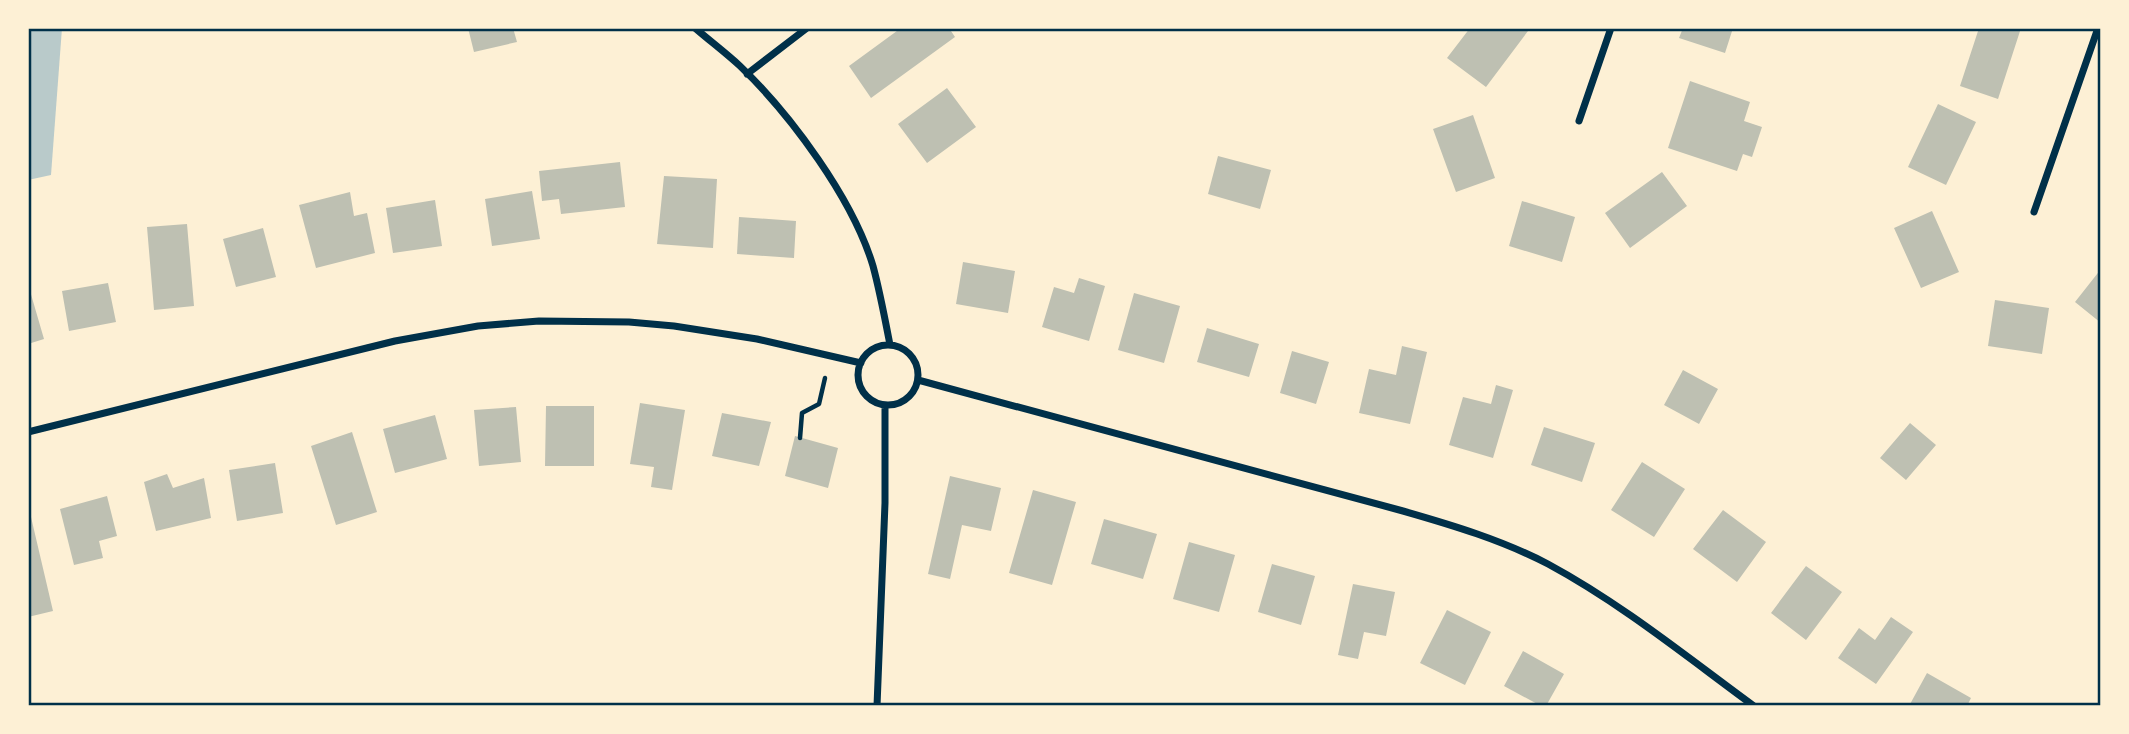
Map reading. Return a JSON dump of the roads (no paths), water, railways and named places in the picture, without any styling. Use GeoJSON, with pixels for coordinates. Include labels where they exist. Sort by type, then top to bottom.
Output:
{"type":"FeatureCollection","features":[{"type":"Feature","properties":{"kind":"street"},"geometry":{"type":"LineString","coordinates":[[695,28],[747,74],[792,123],[853,217],[872,265],[890,345]]}},
{"type":"Feature","properties":{"kind":"street"},"geometry":{"type":"LineString","coordinates":[[747,74],[807,28]]}},
{"type":"Feature","properties":{"kind":"street"},"geometry":{"type":"LineString","coordinates":[[1579,121],[1611,28]]}},
{"type":"Feature","properties":{"kind":"street"},"geometry":{"type":"LineString","coordinates":[[2034,212],[2098,28]]}},
{"type":"Feature","properties":{"kind":"street"},"geometry":{"type":"LineString","coordinates":[[28,432],[395,341],[478,326],[539,321],[629,322],[674,326],[757,339],[861,363]]}},
{"type":"Feature","properties":{"kind":"street"},"geometry":{"type":"LineString","coordinates":[[890,345],[900,347],[915,360],[918,380],[915,388],[903,401],[885,405],[876,402],[863,390],[859,372],[865,356],[881,346],[890,345]]}},
{"type":"Feature","properties":{"kind":"street"},"geometry":{"type":"LineString","coordinates":[[918,380],[1403,510],[1481,534],[1546,563],[1610,601],[1754,706]]}},
{"type":"Feature","properties":{"kind":"street"},"geometry":{"type":"LineString","coordinates":[[877,706],[885,405]]}}]}
